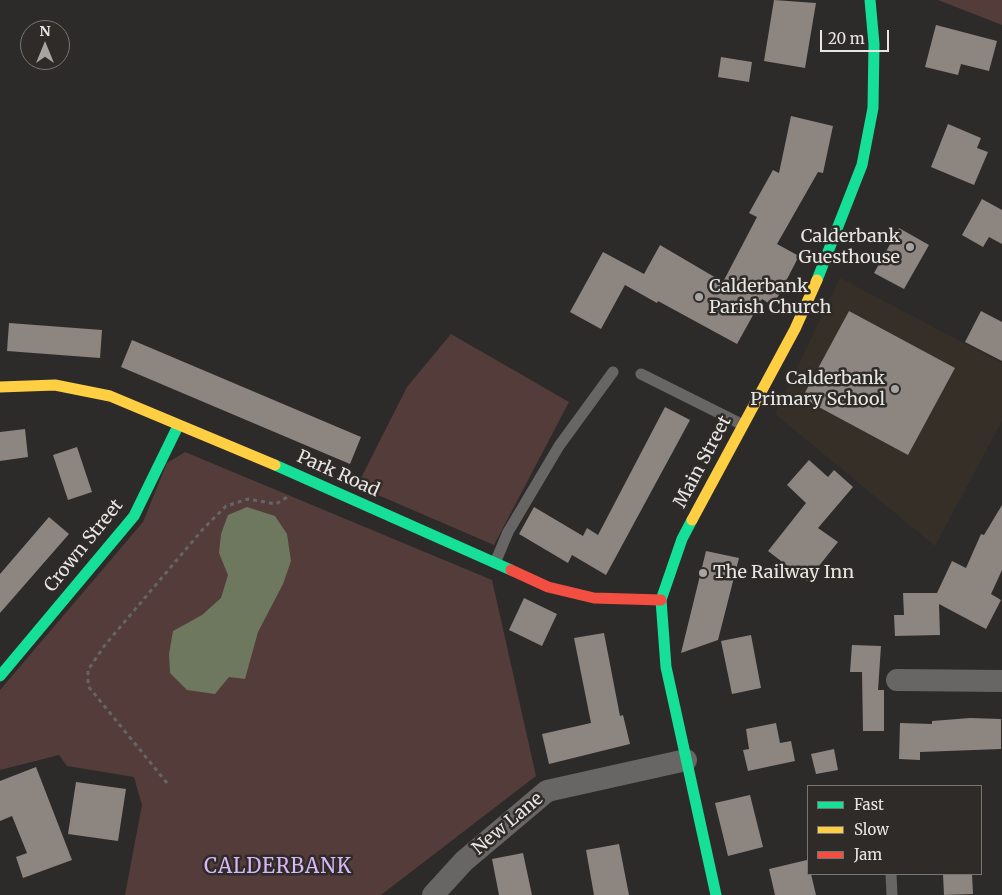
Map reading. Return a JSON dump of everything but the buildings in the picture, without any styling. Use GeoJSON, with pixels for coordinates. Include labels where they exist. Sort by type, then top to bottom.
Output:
{"type":"FeatureCollection","features":[{"type":"Feature","properties":{"kind":"street","name":"Main Street"},"geometry":{"type":"LineString","coordinates":[[716,895],[666,667],[661,600],[682,539],[795,329],[831,248],[862,165],[873,108],[874,44],[870,0]]}},
{"type":"Feature","properties":{"kind":"street","name":"Park Road"},"geometry":{"type":"LineString","coordinates":[[0,387],[55,385],[110,396],[299,476],[548,587],[594,598],[661,600]]}},
{"type":"Feature","properties":{"kind":"street","name":"Crown Street"},"geometry":{"type":"LineString","coordinates":[[0,676],[134,516],[178,426]]}},
{"type":"Feature","properties":{"kind":"street"},"geometry":{"type":"LineString","coordinates":[[897,680],[1002,681]]}},
{"type":"Feature","properties":{"kind":"street","name":"New Lane"},"geometry":{"type":"LineString","coordinates":[[433,895],[464,861],[547,791],[686,760]]}},
{"type":"Feature","properties":{"kind":"lane"},"geometry":{"type":"LineString","coordinates":[[495,563],[508,532],[559,446],[613,372]]}},
{"type":"Feature","properties":{"kind":"lane"},"geometry":{"type":"LineString","coordinates":[[641,374],[743,425]]}},
{"type":"Feature","properties":{"kind":"lane"},"geometry":{"type":"LineString","coordinates":[[891,875],[892,895]]}},
{"type":"Feature","properties":{"kind":"path"},"geometry":{"type":"LineString","coordinates":[[167,782],[88,686],[88,670],[105,645],[196,536],[226,506],[248,499],[276,504],[291,496],[299,476]]}},
{"type":"Feature","properties":{"kind":"shaded area"},"geometry":{"type":"Polygon","coordinates":[[[938,0],[1002,0],[1002,25],[938,0]]]}},
{"type":"Feature","properties":{"kind":"shaded area","name":"Calderbank Primary School"},"geometry":{"type":"Polygon","coordinates":[[[840,278],[1002,363],[1002,421],[935,546],[775,414],[840,278]]]}},
{"type":"Feature","properties":{"kind":"shaded area"},"geometry":{"type":"Polygon","coordinates":[[[451,334],[569,402],[494,545],[357,486],[407,387],[451,334]]]}},
{"type":"Feature","properties":{"kind":"shaded area"},"geometry":{"type":"Polygon","coordinates":[[[185,452],[492,580],[536,776],[381,895],[125,895],[142,805],[134,777],[67,766],[59,755],[0,770],[0,690],[143,522],[167,463],[185,452]]]}},
{"type":"Feature","properties":{"kind":"shaded area"},"geometry":{"type":"Polygon","coordinates":[[[247,507],[275,516],[287,534],[291,561],[283,584],[258,632],[245,679],[229,677],[215,694],[187,690],[170,673],[169,654],[173,631],[202,615],[221,598],[228,575],[219,553],[221,534],[228,515],[247,507]]]}},
{"type":"Feature","properties":{"kind":"traffic: fast"},"geometry":{"type":"LineString","coordinates":[[817,280],[862,165],[873,108],[874,44],[870,0]]}},
{"type":"Feature","properties":{"kind":"traffic: fast"},"geometry":{"type":"LineString","coordinates":[[0,676],[134,516],[178,426]]}},
{"type":"Feature","properties":{"kind":"traffic: fast"},"geometry":{"type":"LineString","coordinates":[[275,465],[511,570]]}},
{"type":"Feature","properties":{"kind":"traffic: fast"},"geometry":{"type":"LineString","coordinates":[[692,520],[682,539],[661,600],[666,667],[716,895]]}},
{"type":"Feature","properties":{"kind":"traffic: slow"},"geometry":{"type":"LineString","coordinates":[[692,520],[795,329],[817,280]]}},
{"type":"Feature","properties":{"kind":"traffic: slow"},"geometry":{"type":"LineString","coordinates":[[0,387],[55,385],[110,396],[275,465]]}},
{"type":"Feature","properties":{"kind":"traffic: jam"},"geometry":{"type":"LineString","coordinates":[[511,570],[548,587],[594,598],[661,600]]}},
{"type":"Feature","properties":{"kind":"place","name":"Calderbank Guesthouse"},"geometry":{"type":"Point","coordinates":[910,247]}},
{"type":"Feature","properties":{"kind":"place","name":"Calderbank Parish Church"},"geometry":{"type":"Point","coordinates":[699,297]}},
{"type":"Feature","properties":{"kind":"place","name":"Calderbank Primary School"},"geometry":{"type":"Point","coordinates":[895,389]}},
{"type":"Feature","properties":{"kind":"place","name":"The Railway Inn"},"geometry":{"type":"Point","coordinates":[703,573]}},
{"type":"Feature","properties":{"kind":"district","name":"CALDERBANK"},"geometry":{"type":"Point","coordinates":[278,867]}}]}
